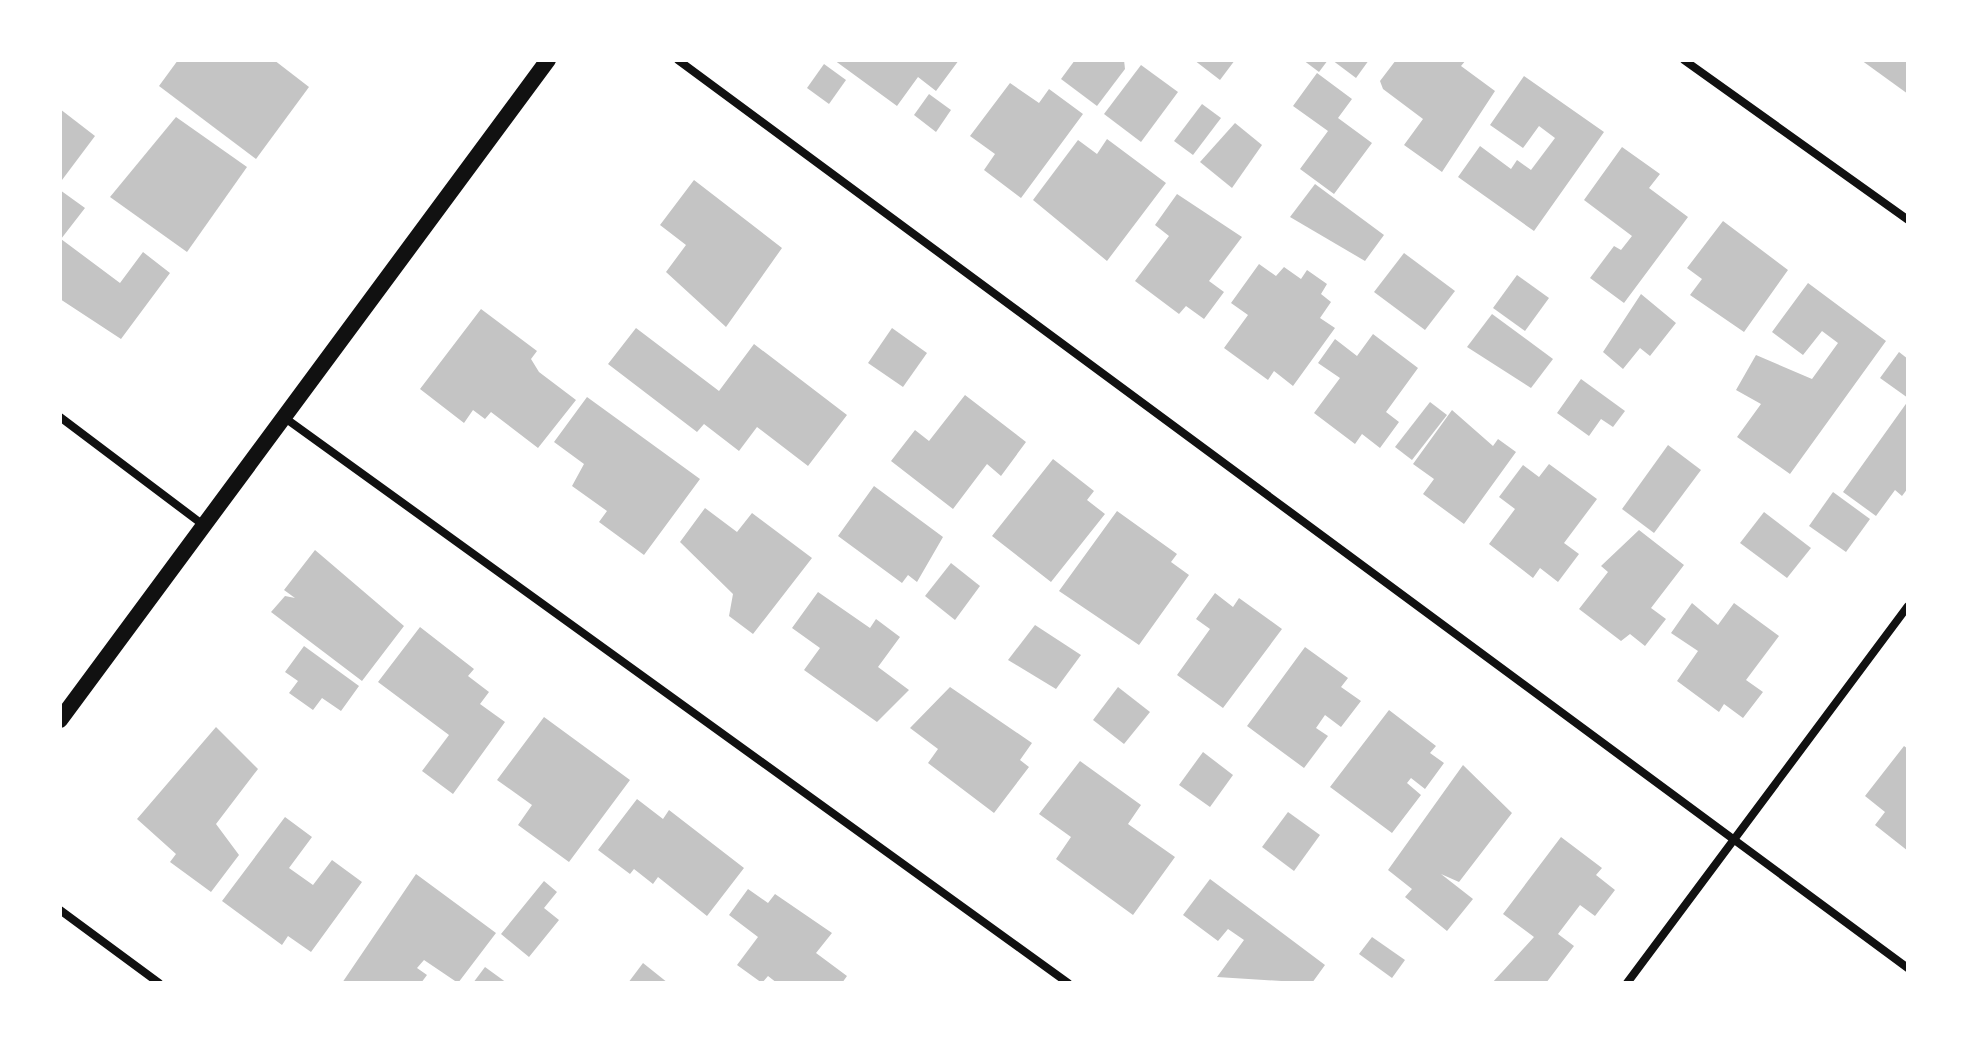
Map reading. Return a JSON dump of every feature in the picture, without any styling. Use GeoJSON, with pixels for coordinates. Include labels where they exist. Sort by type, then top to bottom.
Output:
{"type":"FeatureCollection","features":[{"type":"Feature","properties":{"kind":"main road"},"geometry":{"type":"LineString","coordinates":[[60,720],[548,60]]}},
{"type":"Feature","properties":{"kind":"street"},"geometry":{"type":"LineString","coordinates":[[678,60],[1908,968]]}},
{"type":"Feature","properties":{"kind":"street"},"geometry":{"type":"LineString","coordinates":[[1684,60],[1908,220]]}},
{"type":"Feature","properties":{"kind":"street"},"geometry":{"type":"LineString","coordinates":[[60,417],[202,524]]}},
{"type":"Feature","properties":{"kind":"street"},"geometry":{"type":"LineString","coordinates":[[285,418],[1068,983]]}},
{"type":"Feature","properties":{"kind":"street"},"geometry":{"type":"LineString","coordinates":[[1627,983],[1908,606]]}},
{"type":"Feature","properties":{"kind":"street"},"geometry":{"type":"LineString","coordinates":[[60,910],[159,983]]}},
{"type":"Feature","properties":{"kind":"building"},"geometry":{"type":"Polygon","coordinates":[[[178,60],[274,60],[309,87],[256,159],[159,86],[178,60]]]}},
{"type":"Feature","properties":{"kind":"building"},"geometry":{"type":"Polygon","coordinates":[[[834,60],[959,60],[936,91],[918,77],[897,106],[834,60]]]}},
{"type":"Feature","properties":{"kind":"building"},"geometry":{"type":"Polygon","coordinates":[[[1075,60],[1124,60],[1125,69],[1097,106],[1061,79],[1075,60]]]}},
{"type":"Feature","properties":{"kind":"building"},"geometry":{"type":"Polygon","coordinates":[[[1194,60],[1235,60],[1220,80],[1194,60]]]}},
{"type":"Feature","properties":{"kind":"building"},"geometry":{"type":"Polygon","coordinates":[[[1303,60],[1328,60],[1319,72],[1303,60]]]}},
{"type":"Feature","properties":{"kind":"building"},"geometry":{"type":"Polygon","coordinates":[[[1332,60],[1369,60],[1356,78],[1332,60]]]}},
{"type":"Feature","properties":{"kind":"building"},"geometry":{"type":"Polygon","coordinates":[[[1396,60],[1466,60],[1461,66],[1495,91],[1442,172],[1404,145],[1423,119],[1383,89],[1380,81],[1396,60]]]}},
{"type":"Feature","properties":{"kind":"building"},"geometry":{"type":"Polygon","coordinates":[[[1861,60],[1908,60],[1908,94],[1861,60]]]}},
{"type":"Feature","properties":{"kind":"building"},"geometry":{"type":"Polygon","coordinates":[[[824,64],[846,80],[829,104],[807,88],[824,64]]]}},
{"type":"Feature","properties":{"kind":"building"},"geometry":{"type":"Polygon","coordinates":[[[1141,65],[1178,92],[1141,142],[1104,114],[1141,65]]]}},
{"type":"Feature","properties":{"kind":"building"},"geometry":{"type":"Polygon","coordinates":[[[1317,73],[1352,99],[1338,118],[1372,143],[1334,194],[1300,169],[1328,131],[1293,106],[1317,73]]]}},
{"type":"Feature","properties":{"kind":"building"},"geometry":{"type":"Polygon","coordinates":[[[1524,76],[1604,132],[1534,231],[1458,177],[1480,146],[1511,169],[1517,160],[1531,170],[1555,138],[1539,126],[1523,148],[1490,125],[1524,76]]]}},
{"type":"Feature","properties":{"kind":"building"},"geometry":{"type":"Polygon","coordinates":[[[1010,83],[1039,103],[1049,89],[1083,114],[1021,198],[984,170],[995,154],[970,136],[1010,83]]]}},
{"type":"Feature","properties":{"kind":"building"},"geometry":{"type":"Polygon","coordinates":[[[929,94],[951,110],[936,132],[914,115],[929,94]]]}},
{"type":"Feature","properties":{"kind":"building"},"geometry":{"type":"Polygon","coordinates":[[[1202,104],[1221,118],[1193,155],[1174,141],[1202,104]]]}},
{"type":"Feature","properties":{"kind":"building"},"geometry":{"type":"Polygon","coordinates":[[[60,109],[95,136],[62,180],[60,179],[60,109]]]}},
{"type":"Feature","properties":{"kind":"building"},"geometry":{"type":"Polygon","coordinates":[[[176,117],[247,167],[187,252],[110,197],[176,117]]]}},
{"type":"Feature","properties":{"kind":"building"},"geometry":{"type":"Polygon","coordinates":[[[1235,123],[1262,145],[1232,188],[1200,162],[1235,123]]]}},
{"type":"Feature","properties":{"kind":"building"},"geometry":{"type":"Polygon","coordinates":[[[1107,139],[1166,183],[1107,261],[1033,200],[1078,140],[1097,154],[1107,139]]]}},
{"type":"Feature","properties":{"kind":"building"},"geometry":{"type":"Polygon","coordinates":[[[1622,147],[1660,174],[1649,188],[1688,217],[1624,303],[1590,278],[1614,246],[1621,250],[1632,236],[1584,200],[1622,147]]]}},
{"type":"Feature","properties":{"kind":"building"},"geometry":{"type":"Polygon","coordinates":[[[694,180],[782,248],[726,327],[666,272],[686,245],[660,225],[694,180]]]}},
{"type":"Feature","properties":{"kind":"building"},"geometry":{"type":"Polygon","coordinates":[[[1315,184],[1384,235],[1365,261],[1290,217],[1315,184]]]}},
{"type":"Feature","properties":{"kind":"building"},"geometry":{"type":"Polygon","coordinates":[[[60,190],[85,208],[61,239],[120,283],[143,252],[170,273],[121,339],[60,299],[60,190]]]}},
{"type":"Feature","properties":{"kind":"building"},"geometry":{"type":"Polygon","coordinates":[[[1177,194],[1242,237],[1209,281],[1224,292],[1204,319],[1186,306],[1179,314],[1135,281],[1169,236],[1155,225],[1177,194]]]}},
{"type":"Feature","properties":{"kind":"building"},"geometry":{"type":"Polygon","coordinates":[[[1723,221],[1788,270],[1744,332],[1690,295],[1702,279],[1687,268],[1723,221]]]}},
{"type":"Feature","properties":{"kind":"building"},"geometry":{"type":"Polygon","coordinates":[[[1404,253],[1455,291],[1425,330],[1374,292],[1404,253]]]}},
{"type":"Feature","properties":{"kind":"building"},"geometry":{"type":"Polygon","coordinates":[[[1259,264],[1276,276],[1284,267],[1301,279],[1307,270],[1327,284],[1321,294],[1331,302],[1320,318],[1335,328],[1293,386],[1274,371],[1268,380],[1224,348],[1248,315],[1231,303],[1259,264]]]}},
{"type":"Feature","properties":{"kind":"building"},"geometry":{"type":"Polygon","coordinates":[[[1517,275],[1549,298],[1525,331],[1493,308],[1517,275]]]}},
{"type":"Feature","properties":{"kind":"building"},"geometry":{"type":"Polygon","coordinates":[[[1808,283],[1886,341],[1790,474],[1737,437],[1761,404],[1736,390],[1756,355],[1812,379],[1838,343],[1822,331],[1803,355],[1772,332],[1808,283]]]}},
{"type":"Feature","properties":{"kind":"building"},"geometry":{"type":"Polygon","coordinates":[[[1641,294],[1676,323],[1650,356],[1640,348],[1623,369],[1603,352],[1641,294]]]}},
{"type":"Feature","properties":{"kind":"building"},"geometry":{"type":"Polygon","coordinates":[[[481,309],[537,351],[531,359],[539,372],[576,400],[538,448],[491,412],[485,419],[473,410],[464,423],[420,389],[481,309]]]}},
{"type":"Feature","properties":{"kind":"building"},"geometry":{"type":"Polygon","coordinates":[[[1492,314],[1553,359],[1531,388],[1467,347],[1492,314]]]}},
{"type":"Feature","properties":{"kind":"building"},"geometry":{"type":"Polygon","coordinates":[[[636,328],[719,391],[754,344],[847,415],[808,466],[757,427],[739,451],[704,424],[697,432],[608,364],[636,328]]]}},
{"type":"Feature","properties":{"kind":"building"},"geometry":{"type":"Polygon","coordinates":[[[892,328],[927,353],[903,387],[868,363],[892,328]]]}},
{"type":"Feature","properties":{"kind":"building"},"geometry":{"type":"Polygon","coordinates":[[[1373,334],[1418,368],[1386,412],[1399,422],[1380,448],[1362,434],[1355,444],[1314,413],[1340,378],[1318,363],[1335,339],[1357,356],[1373,334]]]}},
{"type":"Feature","properties":{"kind":"building"},"geometry":{"type":"Polygon","coordinates":[[[1899,352],[1908,359],[1908,398],[1880,378],[1899,352]]]}},
{"type":"Feature","properties":{"kind":"building"},"geometry":{"type":"Polygon","coordinates":[[[1581,379],[1625,411],[1613,427],[1601,419],[1589,436],[1557,413],[1581,379]]]}},
{"type":"Feature","properties":{"kind":"building"},"geometry":{"type":"Polygon","coordinates":[[[965,395],[1026,442],[1001,476],[987,464],[953,509],[891,461],[915,430],[929,441],[965,395]]]}},
{"type":"Feature","properties":{"kind":"building"},"geometry":{"type":"Polygon","coordinates":[[[587,397],[700,479],[644,555],[599,522],[607,511],[572,486],[584,464],[554,442],[587,397]]]}},
{"type":"Feature","properties":{"kind":"building"},"geometry":{"type":"Polygon","coordinates":[[[1908,401],[1908,488],[1902,496],[1895,490],[1876,516],[1843,492],[1908,401]]]}},
{"type":"Feature","properties":{"kind":"building"},"geometry":{"type":"Polygon","coordinates":[[[1430,402],[1447,415],[1412,460],[1395,447],[1430,402]]]}},
{"type":"Feature","properties":{"kind":"building"},"geometry":{"type":"Polygon","coordinates":[[[1452,410],[1493,446],[1498,439],[1516,452],[1464,524],[1423,494],[1434,479],[1413,464],[1452,410]]]}},
{"type":"Feature","properties":{"kind":"building"},"geometry":{"type":"Polygon","coordinates":[[[1668,445],[1701,470],[1654,533],[1622,509],[1668,445]]]}},
{"type":"Feature","properties":{"kind":"building"},"geometry":{"type":"Polygon","coordinates":[[[1053,459],[1094,491],[1087,500],[1105,514],[1051,582],[992,536],[1053,459]]]}},
{"type":"Feature","properties":{"kind":"building"},"geometry":{"type":"Polygon","coordinates":[[[1549,464],[1597,499],[1564,543],[1579,554],[1558,582],[1540,568],[1533,578],[1489,544],[1515,509],[1499,497],[1523,465],[1539,477],[1549,464]]]}},
{"type":"Feature","properties":{"kind":"building"},"geometry":{"type":"Polygon","coordinates":[[[874,486],[943,537],[917,582],[908,575],[902,583],[838,536],[874,486]]]}},
{"type":"Feature","properties":{"kind":"building"},"geometry":{"type":"Polygon","coordinates":[[[1833,492],[1870,519],[1846,552],[1809,526],[1833,492]]]}},
{"type":"Feature","properties":{"kind":"building"},"geometry":{"type":"Polygon","coordinates":[[[705,508],[737,532],[752,513],[812,558],[753,634],[729,616],[733,594],[680,542],[705,508]]]}},
{"type":"Feature","properties":{"kind":"building"},"geometry":{"type":"Polygon","coordinates":[[[1117,511],[1177,554],[1171,562],[1189,575],[1139,645],[1059,591],[1117,511]]]}},
{"type":"Feature","properties":{"kind":"building"},"geometry":{"type":"Polygon","coordinates":[[[1764,512],[1811,548],[1787,578],[1740,543],[1764,512]]]}},
{"type":"Feature","properties":{"kind":"building"},"geometry":{"type":"Polygon","coordinates":[[[1639,530],[1684,565],[1651,608],[1666,619],[1645,646],[1630,634],[1621,641],[1579,609],[1608,572],[1601,566],[1639,530]]]}},
{"type":"Feature","properties":{"kind":"building"},"geometry":{"type":"Polygon","coordinates":[[[315,550],[404,626],[362,681],[271,612],[285,596],[295,598],[284,590],[315,550]]]}},
{"type":"Feature","properties":{"kind":"building"},"geometry":{"type":"Polygon","coordinates":[[[951,563],[980,586],[955,620],[925,596],[951,563]]]}},
{"type":"Feature","properties":{"kind":"building"},"geometry":{"type":"Polygon","coordinates":[[[818,592],[870,628],[876,619],[900,637],[878,667],[909,690],[877,722],[804,670],[820,648],[792,628],[818,592]]]}},
{"type":"Feature","properties":{"kind":"building"},"geometry":{"type":"Polygon","coordinates":[[[1215,593],[1233,607],[1239,598],[1282,629],[1223,708],[1177,675],[1210,629],[1196,619],[1215,593]]]}},
{"type":"Feature","properties":{"kind":"building"},"geometry":{"type":"Polygon","coordinates":[[[1692,603],[1718,625],[1734,603],[1779,636],[1746,680],[1763,692],[1743,718],[1724,704],[1719,712],[1677,681],[1698,651],[1671,633],[1692,603]]]}},
{"type":"Feature","properties":{"kind":"building"},"geometry":{"type":"Polygon","coordinates":[[[1035,625],[1081,655],[1056,689],[1008,660],[1035,625]]]}},
{"type":"Feature","properties":{"kind":"building"},"geometry":{"type":"Polygon","coordinates":[[[420,627],[474,669],[468,676],[489,692],[480,704],[505,722],[453,794],[422,771],[449,735],[378,682],[420,627]]]}},
{"type":"Feature","properties":{"kind":"building"},"geometry":{"type":"Polygon","coordinates":[[[304,646],[359,686],[341,711],[322,698],[313,710],[289,693],[298,681],[285,672],[304,646]]]}},
{"type":"Feature","properties":{"kind":"building"},"geometry":{"type":"Polygon","coordinates":[[[1305,647],[1348,678],[1341,687],[1361,701],[1341,727],[1325,715],[1316,728],[1328,736],[1304,768],[1247,726],[1305,647]]]}},
{"type":"Feature","properties":{"kind":"building"},"geometry":{"type":"Polygon","coordinates":[[[950,687],[1032,743],[1020,760],[1029,767],[994,813],[928,763],[938,749],[910,728],[950,687]]]}},
{"type":"Feature","properties":{"kind":"building"},"geometry":{"type":"Polygon","coordinates":[[[1118,687],[1150,712],[1124,744],[1093,720],[1118,687]]]}},
{"type":"Feature","properties":{"kind":"building"},"geometry":{"type":"Polygon","coordinates":[[[1389,710],[1436,746],[1430,753],[1444,763],[1425,789],[1411,778],[1407,783],[1421,795],[1392,833],[1330,787],[1389,710]]]}},
{"type":"Feature","properties":{"kind":"building"},"geometry":{"type":"Polygon","coordinates":[[[544,717],[630,780],[569,862],[518,825],[532,805],[497,780],[544,717]]]}},
{"type":"Feature","properties":{"kind":"building"},"geometry":{"type":"Polygon","coordinates":[[[216,727],[258,769],[216,824],[239,855],[211,892],[170,862],[176,854],[137,819],[216,727]]]}},
{"type":"Feature","properties":{"kind":"building"},"geometry":{"type":"Polygon","coordinates":[[[1904,746],[1908,749],[1908,851],[1875,825],[1885,812],[1865,796],[1904,746]]]}},
{"type":"Feature","properties":{"kind":"building"},"geometry":{"type":"Polygon","coordinates":[[[1203,752],[1233,775],[1210,807],[1179,785],[1203,752]]]}},
{"type":"Feature","properties":{"kind":"building"},"geometry":{"type":"Polygon","coordinates":[[[1080,761],[1141,805],[1128,824],[1175,857],[1133,915],[1056,859],[1071,837],[1039,814],[1080,761]]]}},
{"type":"Feature","properties":{"kind":"building"},"geometry":{"type":"Polygon","coordinates":[[[1463,765],[1512,813],[1459,882],[1441,874],[1473,899],[1447,931],[1405,897],[1412,889],[1388,870],[1463,765]]]}},
{"type":"Feature","properties":{"kind":"building"},"geometry":{"type":"Polygon","coordinates":[[[637,799],[663,819],[669,810],[744,868],[707,916],[658,877],[653,884],[634,869],[630,874],[598,850],[637,799]]]}},
{"type":"Feature","properties":{"kind":"building"},"geometry":{"type":"Polygon","coordinates":[[[1288,812],[1320,835],[1294,871],[1262,847],[1288,812]]]}},
{"type":"Feature","properties":{"kind":"building"},"geometry":{"type":"Polygon","coordinates":[[[285,817],[312,837],[289,868],[313,885],[332,860],[362,882],[311,952],[288,936],[282,945],[222,901],[285,817]]]}},
{"type":"Feature","properties":{"kind":"building"},"geometry":{"type":"Polygon","coordinates":[[[1561,837],[1602,868],[1596,875],[1615,890],[1595,916],[1580,905],[1558,934],[1574,946],[1546,983],[1492,983],[1534,937],[1503,914],[1561,837]]]}},
{"type":"Feature","properties":{"kind":"building"},"geometry":{"type":"Polygon","coordinates":[[[416,874],[496,933],[458,983],[424,960],[417,968],[427,975],[421,983],[342,983],[416,874]]]}},
{"type":"Feature","properties":{"kind":"building"},"geometry":{"type":"Polygon","coordinates":[[[1210,879],[1325,965],[1312,983],[1217,977],[1244,940],[1228,929],[1218,941],[1183,915],[1210,879]]]}},
{"type":"Feature","properties":{"kind":"building"},"geometry":{"type":"Polygon","coordinates":[[[544,881],[557,892],[544,908],[559,920],[529,957],[501,934],[544,881]]]}},
{"type":"Feature","properties":{"kind":"building"},"geometry":{"type":"Polygon","coordinates":[[[748,889],[768,903],[775,894],[832,933],[816,953],[847,976],[842,983],[777,983],[768,976],[762,983],[737,965],[758,937],[729,915],[748,889]]]}},
{"type":"Feature","properties":{"kind":"building"},"geometry":{"type":"Polygon","coordinates":[[[1372,937],[1405,960],[1392,978],[1359,954],[1372,937]]]}},
{"type":"Feature","properties":{"kind":"building"},"geometry":{"type":"Polygon","coordinates":[[[643,963],[668,983],[628,983],[643,963]]]}},
{"type":"Feature","properties":{"kind":"building"},"geometry":{"type":"Polygon","coordinates":[[[485,967],[507,983],[473,983],[485,967]]]}}]}
